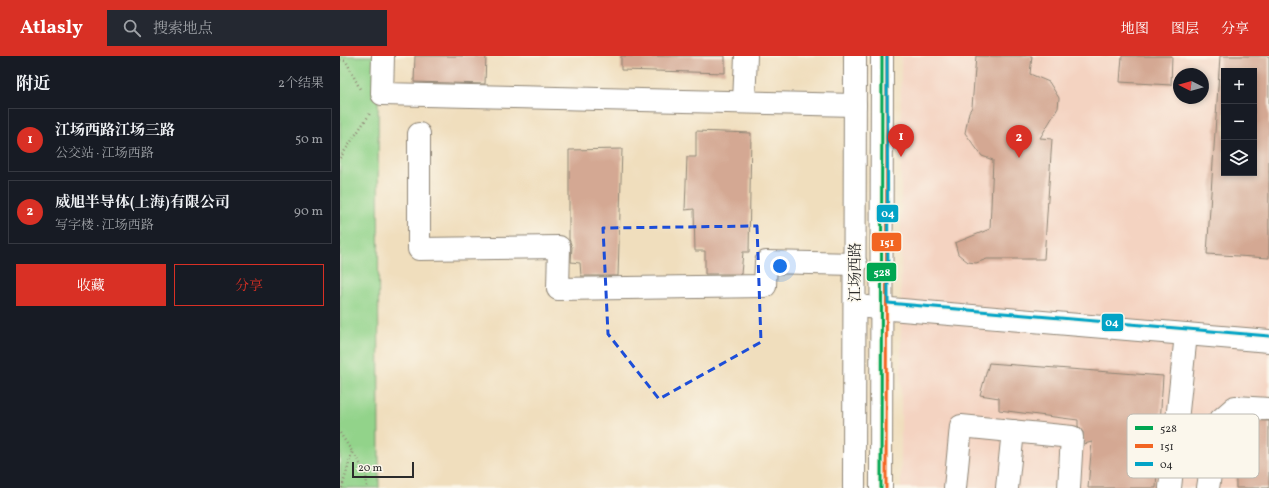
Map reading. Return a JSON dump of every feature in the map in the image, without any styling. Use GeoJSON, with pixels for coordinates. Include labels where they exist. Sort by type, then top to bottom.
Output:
{"type":"FeatureCollection","features":[{"type":"Feature","properties":{"kind":"main road"},"geometry":{"type":"LineString","coordinates":[[383,56],[382,94],[855,105]]}},
{"type":"Feature","properties":{"kind":"main road"},"geometry":{"type":"LineString","coordinates":[[744,102],[746,56]]}},
{"type":"Feature","properties":{"kind":"main road","name":"江场西路"},"geometry":{"type":"LineString","coordinates":[[854,488],[856,264],[855,56]]}},
{"type":"Feature","properties":{"kind":"main road","name":"江场西路"},"geometry":{"type":"LineString","coordinates":[[881,488],[883,308],[882,56]]}},
{"type":"Feature","properties":{"kind":"main road"},"geometry":{"type":"LineString","coordinates":[[419,134],[419,249],[559,247],[558,289],[765,286],[766,262],[856,264]]}},
{"type":"Feature","properties":{"kind":"main road"},"geometry":{"type":"LineString","coordinates":[[855,306],[1269,341]]}},
{"type":"Feature","properties":{"kind":"main road"},"geometry":{"type":"LineString","coordinates":[[1178,414],[1186,334]]}},
{"type":"Feature","properties":{"kind":"main road"},"geometry":{"type":"LineString","coordinates":[[1227,414],[1235,407],[1269,409]]}},
{"type":"Feature","properties":{"kind":"main road"},"geometry":{"type":"LineString","coordinates":[[955,488],[961,426],[1072,436],[1069,488]]}},
{"type":"Feature","properties":{"kind":"main road"},"geometry":{"type":"LineString","coordinates":[[1007,488],[1013,431]]}},
{"type":"Feature","properties":{"kind":"main road"},"geometry":{"type":"LineString","coordinates":[[1170,488],[1171,478]]}},
{"type":"Feature","properties":{"kind":"main road"},"geometry":{"type":"LineString","coordinates":[[1208,488],[1210,478]]}},
{"type":"Feature","properties":{"kind":"path"},"geometry":{"type":"LineString","coordinates":[[340,60],[346,61],[361,93]]}},
{"type":"Feature","properties":{"kind":"path"},"geometry":{"type":"LineString","coordinates":[[340,158],[371,112],[368,105]]}},
{"type":"Feature","properties":{"kind":"path"},"geometry":{"type":"LineString","coordinates":[[340,434],[366,473],[367,488]]}},
{"type":"Feature","properties":{"kind":"path"},"geometry":{"type":"LineString","coordinates":[[341,488],[352,452]]}},
{"type":"Feature","properties":{"kind":"highlighted area"},"geometry":{"type":"Polygon","coordinates":[[[757,226],[761,342],[659,399],[608,334],[603,228],[757,226]]]}},
{"type":"Feature","properties":{"kind":"shaded area"},"geometry":{"type":"Polygon","coordinates":[[[901,56],[1269,56],[1269,488],[901,488],[901,56]]]}},
{"type":"Feature","properties":{"kind":"green space"},"geometry":{"type":"Polygon","coordinates":[[[340,56],[378,56],[379,488],[340,488],[340,56]]]}},
{"type":"Feature","properties":{"kind":"building"},"geometry":{"type":"Polygon","coordinates":[[[415,56],[486,56],[485,84],[414,82],[415,56]]]}},
{"type":"Feature","properties":{"kind":"building"},"geometry":{"type":"Polygon","coordinates":[[[621,56],[725,56],[725,73],[621,70],[621,56]]]}},
{"type":"Feature","properties":{"kind":"building"},"geometry":{"type":"Polygon","coordinates":[[[976,56],[1032,56],[1030,74],[1049,82],[1059,98],[1058,108],[1040,138],[1052,139],[1044,259],[987,259],[976,263],[968,262],[958,254],[955,243],[990,229],[993,160],[982,156],[965,133],[969,112],[972,107],[976,56]]]}},
{"type":"Feature","properties":{"kind":"building"},"geometry":{"type":"Polygon","coordinates":[[[1122,56],[1172,56],[1171,85],[1120,82],[1122,56]]]}},
{"type":"Feature","properties":{"kind":"building"},"geometry":{"type":"Polygon","coordinates":[[[1220,56],[1269,56],[1269,258],[1207,254],[1220,56]]]}},
{"type":"Feature","properties":{"kind":"building"},"geometry":{"type":"Polygon","coordinates":[[[696,131],[751,133],[749,252],[743,252],[741,274],[705,274],[705,251],[695,251],[694,209],[685,210],[687,157],[696,157],[696,131]]]}},
{"type":"Feature","properties":{"kind":"building"},"geometry":{"type":"Polygon","coordinates":[[[622,149],[618,276],[581,276],[580,263],[571,262],[572,247],[569,239],[569,150],[622,149]]]}},
{"type":"Feature","properties":{"kind":"building"},"geometry":{"type":"Polygon","coordinates":[[[989,363],[1163,376],[1161,414],[1127,414],[1127,478],[1157,478],[1156,488],[1088,488],[1092,442],[1084,444],[1083,432],[1078,426],[1078,420],[999,410],[999,398],[980,395],[989,363]]]}},
{"type":"Feature","properties":{"kind":"building"},"geometry":{"type":"Polygon","coordinates":[[[1259,421],[1269,421],[1269,488],[1236,488],[1236,478],[1259,478],[1259,421]]]}},
{"type":"Feature","properties":{"kind":"transit line","name":"528"},"geometry":{"type":"LineString","coordinates":[[881,488],[882,56]]}},
{"type":"Feature","properties":{"kind":"transit line","name":"151"},"geometry":{"type":"LineString","coordinates":[[886,488],[887,56]]}},
{"type":"Feature","properties":{"kind":"transit line","name":"04"},"geometry":{"type":"LineString","coordinates":[[887,56],[888,303],[1269,336]]}},
{"type":"Feature","properties":{"kind":"place","name":"江场西路江场三路"},"geometry":{"type":"Point","coordinates":[901,157]}},
{"type":"Feature","properties":{"kind":"place","name":"威旭半导体(上海)有限公司"},"geometry":{"type":"Point","coordinates":[1019,158]}}]}
